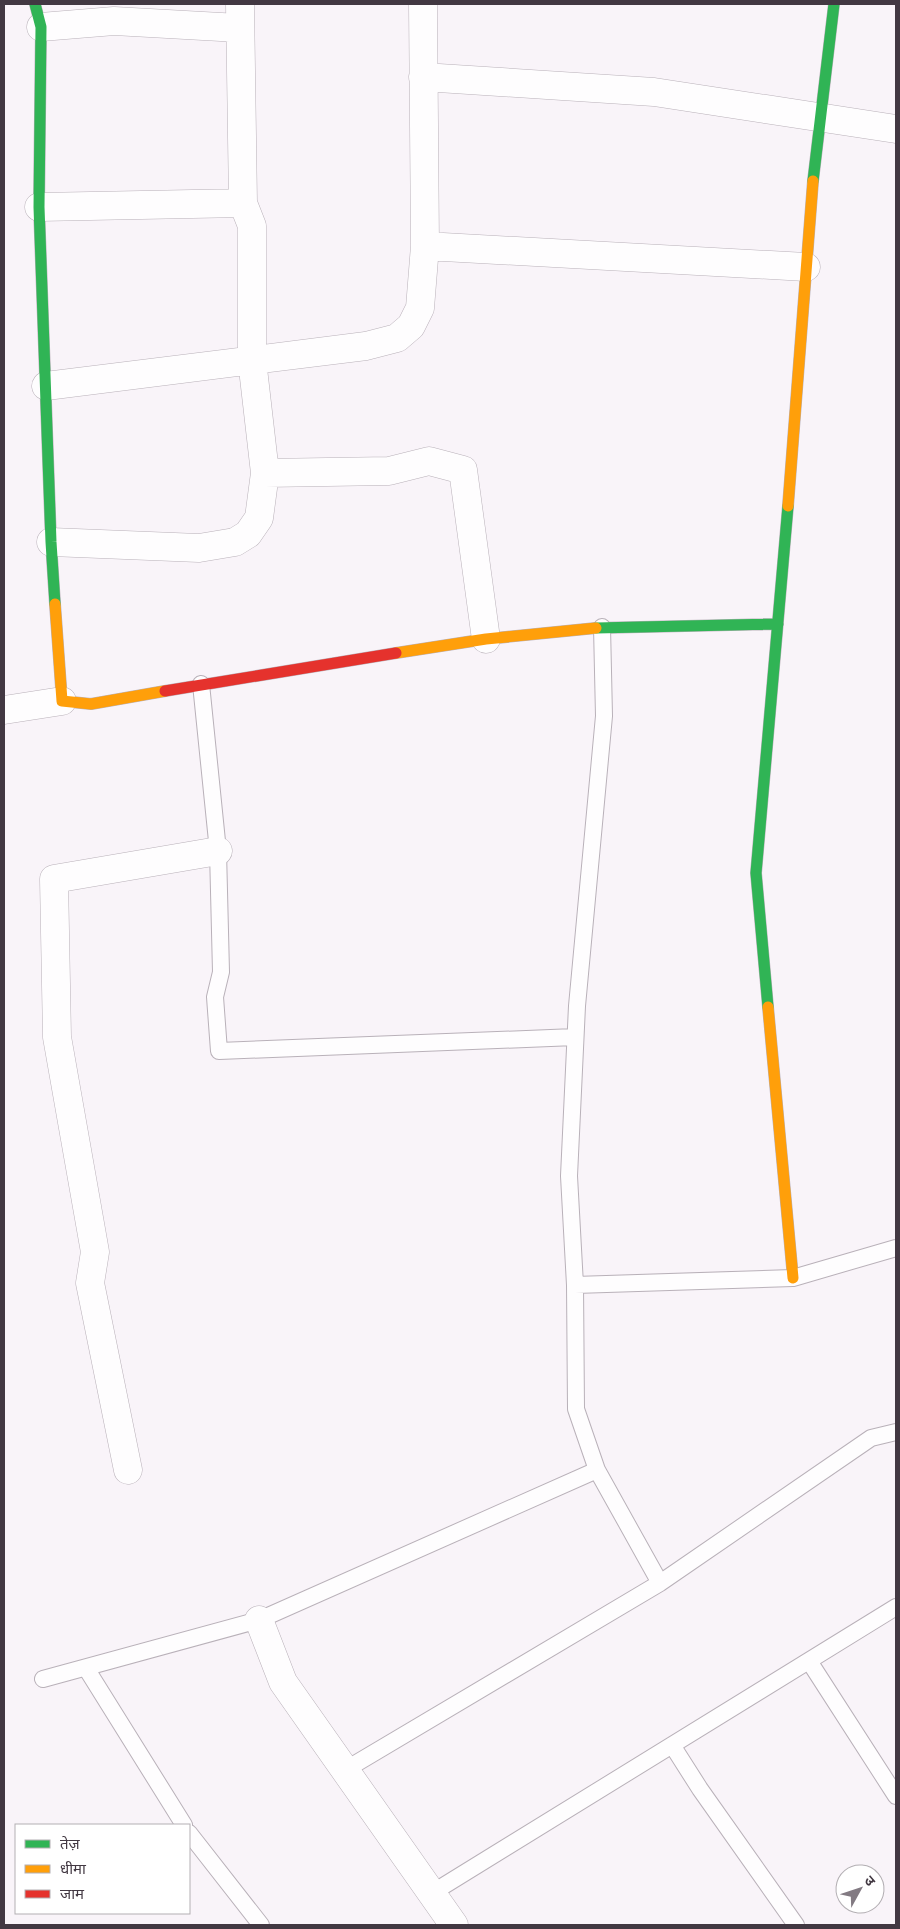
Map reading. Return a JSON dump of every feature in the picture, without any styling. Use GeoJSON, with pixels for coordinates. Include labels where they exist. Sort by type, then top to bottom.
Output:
{"type":"FeatureCollection","features":[{"type":"Feature","properties":{"kind":"street"},"geometry":{"type":"LineString","coordinates":[[46,386],[366,346],[397,338],[411,326],[420,308],[425,246],[423,4]]}},
{"type":"Feature","properties":{"kind":"street"},"geometry":{"type":"LineString","coordinates":[[793,1278],[756,873],[778,624],[814,161],[834,4]]}},
{"type":"Feature","properties":{"kind":"street"},"geometry":{"type":"LineString","coordinates":[[51,542],[199,548],[235,542],[248,534],[259,518],[265,473],[252,360],[252,226],[243,203],[240,16],[114,21],[38,15],[39,207],[51,542],[62,701]]}},
{"type":"Feature","properties":{"kind":"street"},"geometry":{"type":"LineString","coordinates":[[423,77],[654,92],[896,129]]}},
{"type":"Feature","properties":{"kind":"street"},"geometry":{"type":"LineString","coordinates":[[39,207],[243,203]]}},
{"type":"Feature","properties":{"kind":"street"},"geometry":{"type":"LineString","coordinates":[[425,246],[806,267]]}},
{"type":"Feature","properties":{"kind":"street"},"geometry":{"type":"LineString","coordinates":[[265,473],[390,471],[429,461],[464,470],[486,639]]}},
{"type":"Feature","properties":{"kind":"street"},"geometry":{"type":"LineString","coordinates":[[4,710],[62,701],[91,704],[201,684],[486,639],[602,627],[778,624]]}},
{"type":"Feature","properties":{"kind":"street"},"geometry":{"type":"LineString","coordinates":[[128,1470],[90,1283],[95,1252],[58,1037],[54,878],[218,851]]}},
{"type":"Feature","properties":{"kind":"street"},"geometry":{"type":"LineString","coordinates":[[259,1620],[283,1682],[454,1925]]}},
{"type":"Feature","properties":{"kind":"lane"},"geometry":{"type":"LineString","coordinates":[[602,627],[604,716],[575,1037],[569,1176],[575,1285],[576,1409],[597,1470],[660,1583]]}},
{"type":"Feature","properties":{"kind":"lane"},"geometry":{"type":"LineString","coordinates":[[201,684],[218,851],[221,972],[215,997],[219,1052],[575,1037]]}},
{"type":"Feature","properties":{"kind":"lane"},"geometry":{"type":"LineString","coordinates":[[575,1285],[793,1278],[896,1248]]}},
{"type":"Feature","properties":{"kind":"lane"},"geometry":{"type":"LineString","coordinates":[[345,1770],[660,1583],[871,1438],[896,1432]]}},
{"type":"Feature","properties":{"kind":"lane"},"geometry":{"type":"LineString","coordinates":[[43,1679],[259,1620],[597,1470]]}},
{"type":"Feature","properties":{"kind":"lane"},"geometry":{"type":"LineString","coordinates":[[432,1893],[896,1607]]}},
{"type":"Feature","properties":{"kind":"lane"},"geometry":{"type":"LineString","coordinates":[[810,1661],[896,1796]]}},
{"type":"Feature","properties":{"kind":"lane"},"geometry":{"type":"LineString","coordinates":[[86,1668],[183,1824]]}},
{"type":"Feature","properties":{"kind":"lane"},"geometry":{"type":"LineString","coordinates":[[672,1745],[700,1789],[796,1925]]}},
{"type":"Feature","properties":{"kind":"lane"},"geometry":{"type":"LineString","coordinates":[[190,1834],[261,1925]]}},
{"type":"Feature","properties":{"kind":"traffic: fast"},"geometry":{"type":"LineString","coordinates":[[35,4],[41,27],[39,207],[51,542],[55,604]]}},
{"type":"Feature","properties":{"kind":"traffic: fast"},"geometry":{"type":"LineString","coordinates":[[813,181],[834,4]]}},
{"type":"Feature","properties":{"kind":"traffic: fast"},"geometry":{"type":"LineString","coordinates":[[768,1007],[756,873],[788,506]]}},
{"type":"Feature","properties":{"kind":"traffic: fast"},"geometry":{"type":"LineString","coordinates":[[596,628],[778,624]]}},
{"type":"Feature","properties":{"kind":"traffic: slow"},"geometry":{"type":"LineString","coordinates":[[788,506],[813,181]]}},
{"type":"Feature","properties":{"kind":"traffic: slow"},"geometry":{"type":"LineString","coordinates":[[55,604],[62,701],[91,704],[165,691]]}},
{"type":"Feature","properties":{"kind":"traffic: slow"},"geometry":{"type":"LineString","coordinates":[[396,653],[486,639],[596,628]]}},
{"type":"Feature","properties":{"kind":"traffic: slow"},"geometry":{"type":"LineString","coordinates":[[768,1007],[793,1278]]}},
{"type":"Feature","properties":{"kind":"traffic: jam"},"geometry":{"type":"LineString","coordinates":[[165,691],[396,653]]}}]}
